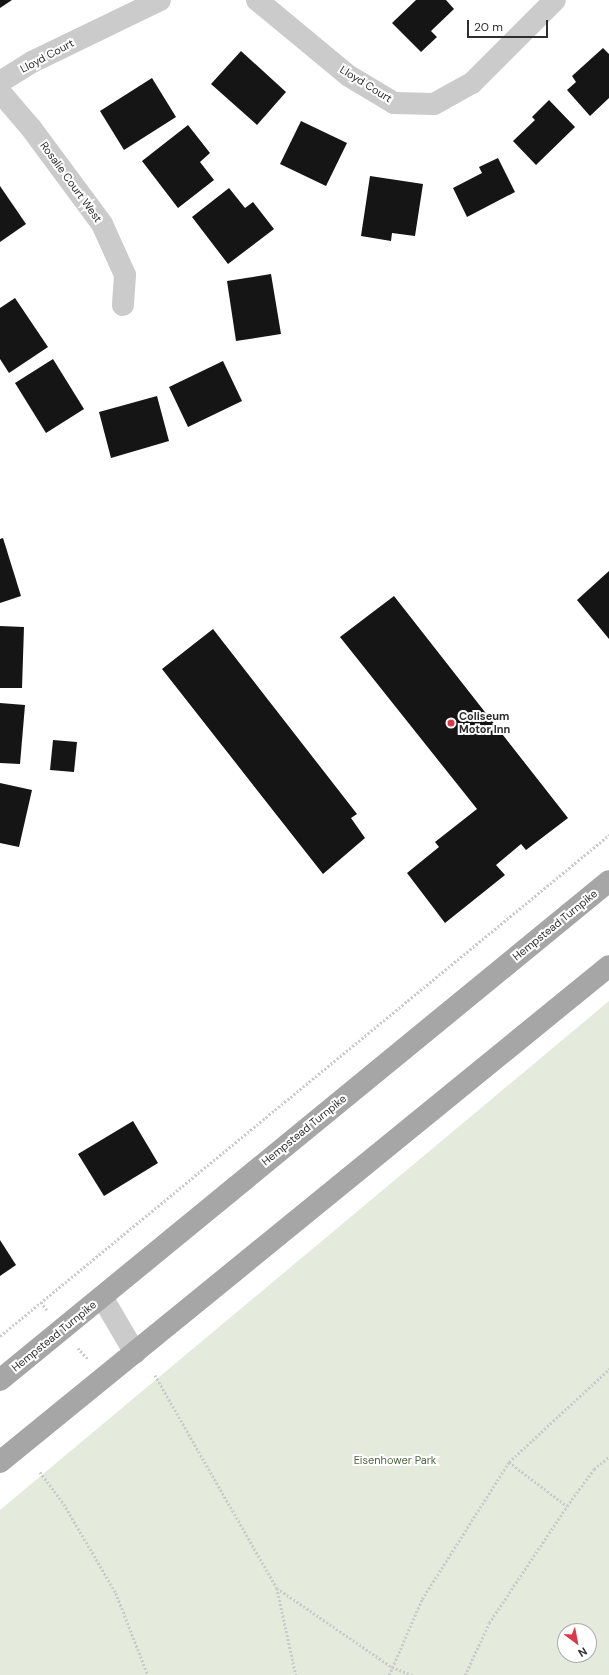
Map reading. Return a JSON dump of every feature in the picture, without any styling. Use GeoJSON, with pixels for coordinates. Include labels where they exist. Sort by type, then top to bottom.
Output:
{"type":"FeatureCollection","features":[{"type":"Feature","properties":{"kind":"main road","name":"Hempstead Turnpike"},"geometry":{"type":"LineString","coordinates":[[0,1380],[609,880]]}},
{"type":"Feature","properties":{"kind":"main road"},"geometry":{"type":"LineString","coordinates":[[0,1462],[136,1353],[609,966]]}},
{"type":"Feature","properties":{"kind":"street","name":"Lloyd Court"},"geometry":{"type":"LineString","coordinates":[[0,82],[32,62],[160,0]]}},
{"type":"Feature","properties":{"kind":"street","name":"Lloyd Court"},"geometry":{"type":"LineString","coordinates":[[257,0],[349,76],[394,103],[434,104],[472,83],[555,0]]}},
{"type":"Feature","properties":{"kind":"street","name":"Rosalie Court West"},"geometry":{"type":"LineString","coordinates":[[0,92],[32,128],[102,224],[125,276],[123,305]]}},
{"type":"Feature","properties":{"kind":"street"},"geometry":{"type":"LineString","coordinates":[[102,1297],[136,1353]]}},
{"type":"Feature","properties":{"kind":"path"},"geometry":{"type":"LineString","coordinates":[[0,1336],[609,835]]}},
{"type":"Feature","properties":{"kind":"path"},"geometry":{"type":"LineString","coordinates":[[41,1302],[103,1378]]}},
{"type":"Feature","properties":{"kind":"path"},"geometry":{"type":"LineString","coordinates":[[389,1675],[422,1599],[509,1462],[609,1369]]}},
{"type":"Feature","properties":{"kind":"path"},"geometry":{"type":"LineString","coordinates":[[155,1374],[277,1588],[296,1675]]}},
{"type":"Feature","properties":{"kind":"path"},"geometry":{"type":"LineString","coordinates":[[464,1675],[489,1623],[567,1506],[594,1469],[609,1457]]}},
{"type":"Feature","properties":{"kind":"path"},"geometry":{"type":"LineString","coordinates":[[509,1462],[567,1506]]}},
{"type":"Feature","properties":{"kind":"path"},"geometry":{"type":"LineString","coordinates":[[40,1472],[64,1504],[116,1593],[148,1675]]}},
{"type":"Feature","properties":{"kind":"path"},"geometry":{"type":"LineString","coordinates":[[277,1588],[392,1667],[412,1675]]}},
{"type":"Feature","properties":{"kind":"green space","name":"Eisenhower Park"},"geometry":{"type":"Polygon","coordinates":[[[609,1001],[609,1675],[0,1675],[0,1510],[609,1001]]]}},
{"type":"Feature","properties":{"kind":"building"},"geometry":{"type":"Polygon","coordinates":[[[0,0],[12,0],[0,8],[0,0]]]}},
{"type":"Feature","properties":{"kind":"building"},"geometry":{"type":"Polygon","coordinates":[[[416,0],[446,0],[454,9],[431,31],[437,37],[421,52],[392,23],[416,0]]]}},
{"type":"Feature","properties":{"kind":"building"},"geometry":{"type":"Polygon","coordinates":[[[603,48],[609,54],[609,98],[590,116],[567,90],[576,82],[572,76],[603,48]]]}},
{"type":"Feature","properties":{"kind":"building"},"geometry":{"type":"Polygon","coordinates":[[[241,51],[286,92],[257,125],[211,84],[241,51]]]}},
{"type":"Feature","properties":{"kind":"building"},"geometry":{"type":"Polygon","coordinates":[[[152,78],[176,117],[124,150],[100,111],[152,78]]]}},
{"type":"Feature","properties":{"kind":"building"},"geometry":{"type":"Polygon","coordinates":[[[549,100],[575,127],[536,165],[513,141],[535,120],[532,117],[549,100]]]}},
{"type":"Feature","properties":{"kind":"building"},"geometry":{"type":"Polygon","coordinates":[[[301,121],[347,143],[326,186],[280,164],[301,121]]]}},
{"type":"Feature","properties":{"kind":"building"},"geometry":{"type":"Polygon","coordinates":[[[188,125],[210,153],[200,162],[214,180],[178,208],[142,161],[188,125]]]}},
{"type":"Feature","properties":{"kind":"building"},"geometry":{"type":"Polygon","coordinates":[[[498,158],[515,192],[467,217],[453,188],[482,173],[479,167],[498,158]]]}},
{"type":"Feature","properties":{"kind":"building"},"geometry":{"type":"Polygon","coordinates":[[[370,176],[423,184],[415,236],[392,233],[391,241],[361,236],[370,176]]]}},
{"type":"Feature","properties":{"kind":"building"},"geometry":{"type":"Polygon","coordinates":[[[0,186],[26,224],[0,242],[0,186]]]}},
{"type":"Feature","properties":{"kind":"building"},"geometry":{"type":"Polygon","coordinates":[[[229,188],[245,208],[253,202],[274,229],[228,264],[192,217],[229,188]]]}},
{"type":"Feature","properties":{"kind":"building"},"geometry":{"type":"Polygon","coordinates":[[[271,274],[281,334],[236,341],[227,281],[271,274]]]}},
{"type":"Feature","properties":{"kind":"building"},"geometry":{"type":"Polygon","coordinates":[[[15,298],[48,347],[9,373],[0,359],[0,308],[15,298]]]}},
{"type":"Feature","properties":{"kind":"building"},"geometry":{"type":"Polygon","coordinates":[[[53,359],[84,409],[46,433],[15,383],[53,359]]]}},
{"type":"Feature","properties":{"kind":"building"},"geometry":{"type":"Polygon","coordinates":[[[223,361],[242,401],[188,427],[169,387],[223,361]]]}},
{"type":"Feature","properties":{"kind":"building"},"geometry":{"type":"Polygon","coordinates":[[[157,396],[169,441],[111,458],[99,412],[157,396]]]}},
{"type":"Feature","properties":{"kind":"building"},"geometry":{"type":"Polygon","coordinates":[[[3,538],[21,596],[0,603],[0,539],[3,538]]]}},
{"type":"Feature","properties":{"kind":"building"},"geometry":{"type":"Polygon","coordinates":[[[609,571],[609,639],[577,600],[609,571]]]}},
{"type":"Feature","properties":{"kind":"building","name":"Coliseum Motor Inn"},"geometry":{"type":"Polygon","coordinates":[[[394,596],[568,818],[526,850],[521,844],[496,865],[505,875],[445,923],[407,873],[439,847],[435,842],[477,809],[340,637],[394,596]]]}},
{"type":"Feature","properties":{"kind":"building"},"geometry":{"type":"Polygon","coordinates":[[[0,626],[24,627],[22,688],[0,688],[0,626]]]}},
{"type":"Feature","properties":{"kind":"building"},"geometry":{"type":"Polygon","coordinates":[[[213,629],[357,814],[351,818],[365,838],[323,874],[162,669],[213,629]]]}},
{"type":"Feature","properties":{"kind":"building"},"geometry":{"type":"Polygon","coordinates":[[[0,703],[25,705],[20,764],[0,763],[0,703]]]}},
{"type":"Feature","properties":{"kind":"building"},"geometry":{"type":"Polygon","coordinates":[[[53,740],[77,742],[74,772],[50,770],[53,740]]]}},
{"type":"Feature","properties":{"kind":"building"},"geometry":{"type":"Polygon","coordinates":[[[0,783],[32,790],[19,847],[0,843],[0,783]]]}},
{"type":"Feature","properties":{"kind":"building"},"geometry":{"type":"Polygon","coordinates":[[[133,1121],[158,1163],[104,1196],[78,1154],[133,1121]]]}},
{"type":"Feature","properties":{"kind":"building"},"geometry":{"type":"Polygon","coordinates":[[[0,1240],[16,1265],[0,1276],[0,1240]]]}},
{"type":"Feature","properties":{"kind":"place","name":"Coliseum Motor Inn"},"geometry":{"type":"Point","coordinates":[451,723]}}]}
